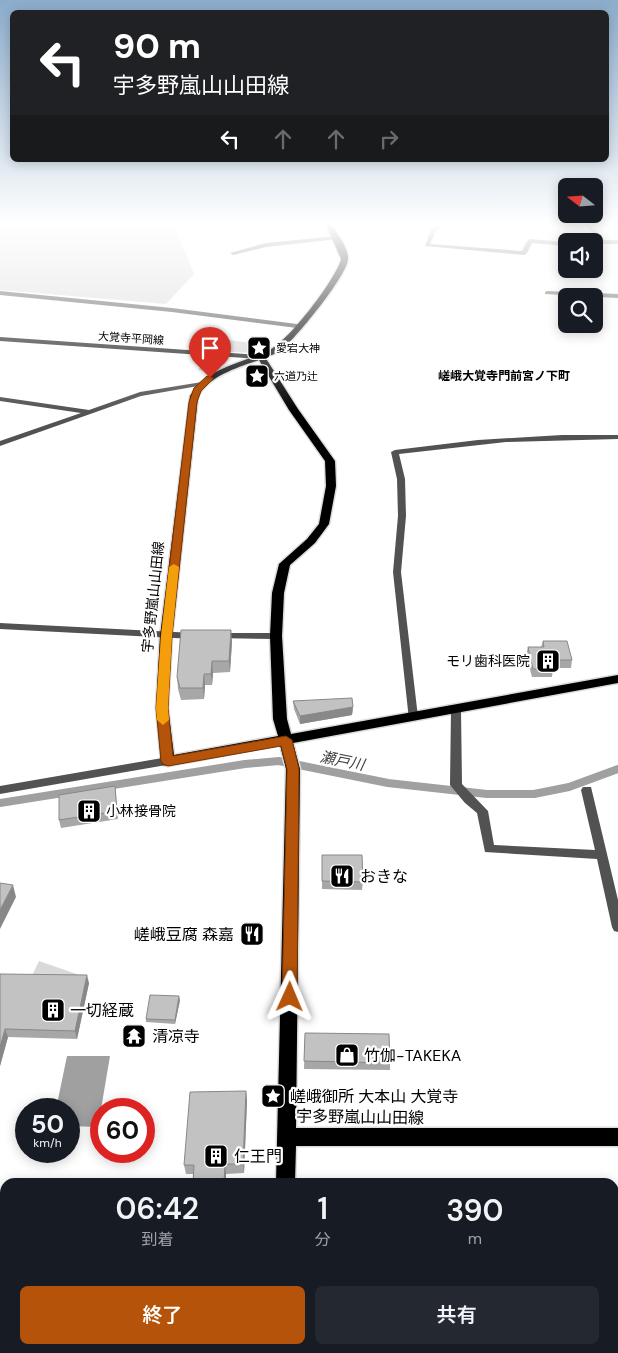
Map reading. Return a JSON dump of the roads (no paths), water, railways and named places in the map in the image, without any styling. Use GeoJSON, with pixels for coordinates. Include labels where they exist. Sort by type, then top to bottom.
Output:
{"type":"FeatureCollection","features":[{"type":"Feature","properties":{"kind":"main road"},"geometry":{"type":"LineString","coordinates":[[202,384],[221,372],[261,357],[281,347],[330,288]]}},
{"type":"Feature","properties":{"kind":"main road","name":"大覚寺平岡線"},"geometry":{"type":"LineString","coordinates":[[0,339],[261,357]]}},
{"type":"Feature","properties":{"kind":"main road","name":"宇多野嵐山山田線"},"geometry":{"type":"LineString","coordinates":[[261,357],[294,410],[330,461],[331,486],[324,524],[311,541],[285,564],[278,593],[276,636],[280,719],[292,762],[288,1137],[618,1137]]}},
{"type":"Feature","properties":{"kind":"main road","name":"宇多野嵐山山田線"},"geometry":{"type":"LineString","coordinates":[[168,761],[162,708],[166,636],[193,402],[195,393],[202,384]]}},
{"type":"Feature","properties":{"kind":"main road"},"geometry":{"type":"LineString","coordinates":[[168,761],[618,679]]}},
{"type":"Feature","properties":{"kind":"main road"},"geometry":{"type":"LineString","coordinates":[[286,1178],[288,1137]]}},
{"type":"Feature","properties":{"kind":"street"},"geometry":{"type":"LineString","coordinates":[[0,293],[172,310],[297,326]]}},
{"type":"Feature","properties":{"kind":"street"},"geometry":{"type":"LineString","coordinates":[[547,293],[618,296]]}},
{"type":"Feature","properties":{"kind":"street"},"geometry":{"type":"LineString","coordinates":[[0,444],[87,411],[140,394],[202,384]]}},
{"type":"Feature","properties":{"kind":"street"},"geometry":{"type":"LineString","coordinates":[[0,399],[87,411]]}},
{"type":"Feature","properties":{"kind":"street"},"geometry":{"type":"LineString","coordinates":[[412,717],[397,572],[402,507],[401,480],[395,452],[459,443],[577,437],[618,437]]}},
{"type":"Feature","properties":{"kind":"street"},"geometry":{"type":"LineString","coordinates":[[0,626],[32,626],[166,636],[276,636]]}},
{"type":"Feature","properties":{"kind":"street"},"geometry":{"type":"LineString","coordinates":[[456,710],[456,785],[482,811],[489,849],[602,855]]}},
{"type":"Feature","properties":{"kind":"street"},"geometry":{"type":"LineString","coordinates":[[0,790],[168,761]]}},
{"type":"Feature","properties":{"kind":"street"},"geometry":{"type":"LineString","coordinates":[[587,790],[618,927]]}},
{"type":"Feature","properties":{"kind":"waterway","name":"瀬戸川"},"geometry":{"type":"LineString","coordinates":[[0,803],[245,764],[279,761],[388,783],[487,794],[534,794],[569,787],[618,769]]}},
{"type":"Feature","properties":{"kind":"place","name":"愛宕大神"},"geometry":{"type":"Point","coordinates":[259,348]}},
{"type":"Feature","properties":{"kind":"place","name":"六道乃辻"},"geometry":{"type":"Point","coordinates":[257,376]}},
{"type":"Feature","properties":{"kind":"place","name":"モリ歯科医院"},"geometry":{"type":"Point","coordinates":[548,661]}},
{"type":"Feature","properties":{"kind":"place","name":"小林接骨院"},"geometry":{"type":"Point","coordinates":[89,811]}},
{"type":"Feature","properties":{"kind":"place","name":"おきな"},"geometry":{"type":"Point","coordinates":[342,876]}},
{"type":"Feature","properties":{"kind":"place","name":"嵯峨豆腐 森嘉"},"geometry":{"type":"Point","coordinates":[252,934]}},
{"type":"Feature","properties":{"kind":"place","name":"一切経蔵"},"geometry":{"type":"Point","coordinates":[53,1010]}},
{"type":"Feature","properties":{"kind":"place","name":"清凉寺"},"geometry":{"type":"Point","coordinates":[134,1036]}},
{"type":"Feature","properties":{"kind":"place","name":"竹伽-TAKEKA"},"geometry":{"type":"Point","coordinates":[347,1055]}},
{"type":"Feature","properties":{"kind":"place","name":"嵯峨御所 大本山 大覚寺"},"geometry":{"type":"Point","coordinates":[273,1096]}},
{"type":"Feature","properties":{"kind":"place","name":"仁王門"},"geometry":{"type":"Point","coordinates":[216,1156]}},
{"type":"Feature","properties":{"kind":"district","name":"嵯峨大覚寺門前宮ノ下町"},"geometry":{"type":"Point","coordinates":[504,376]}}]}
